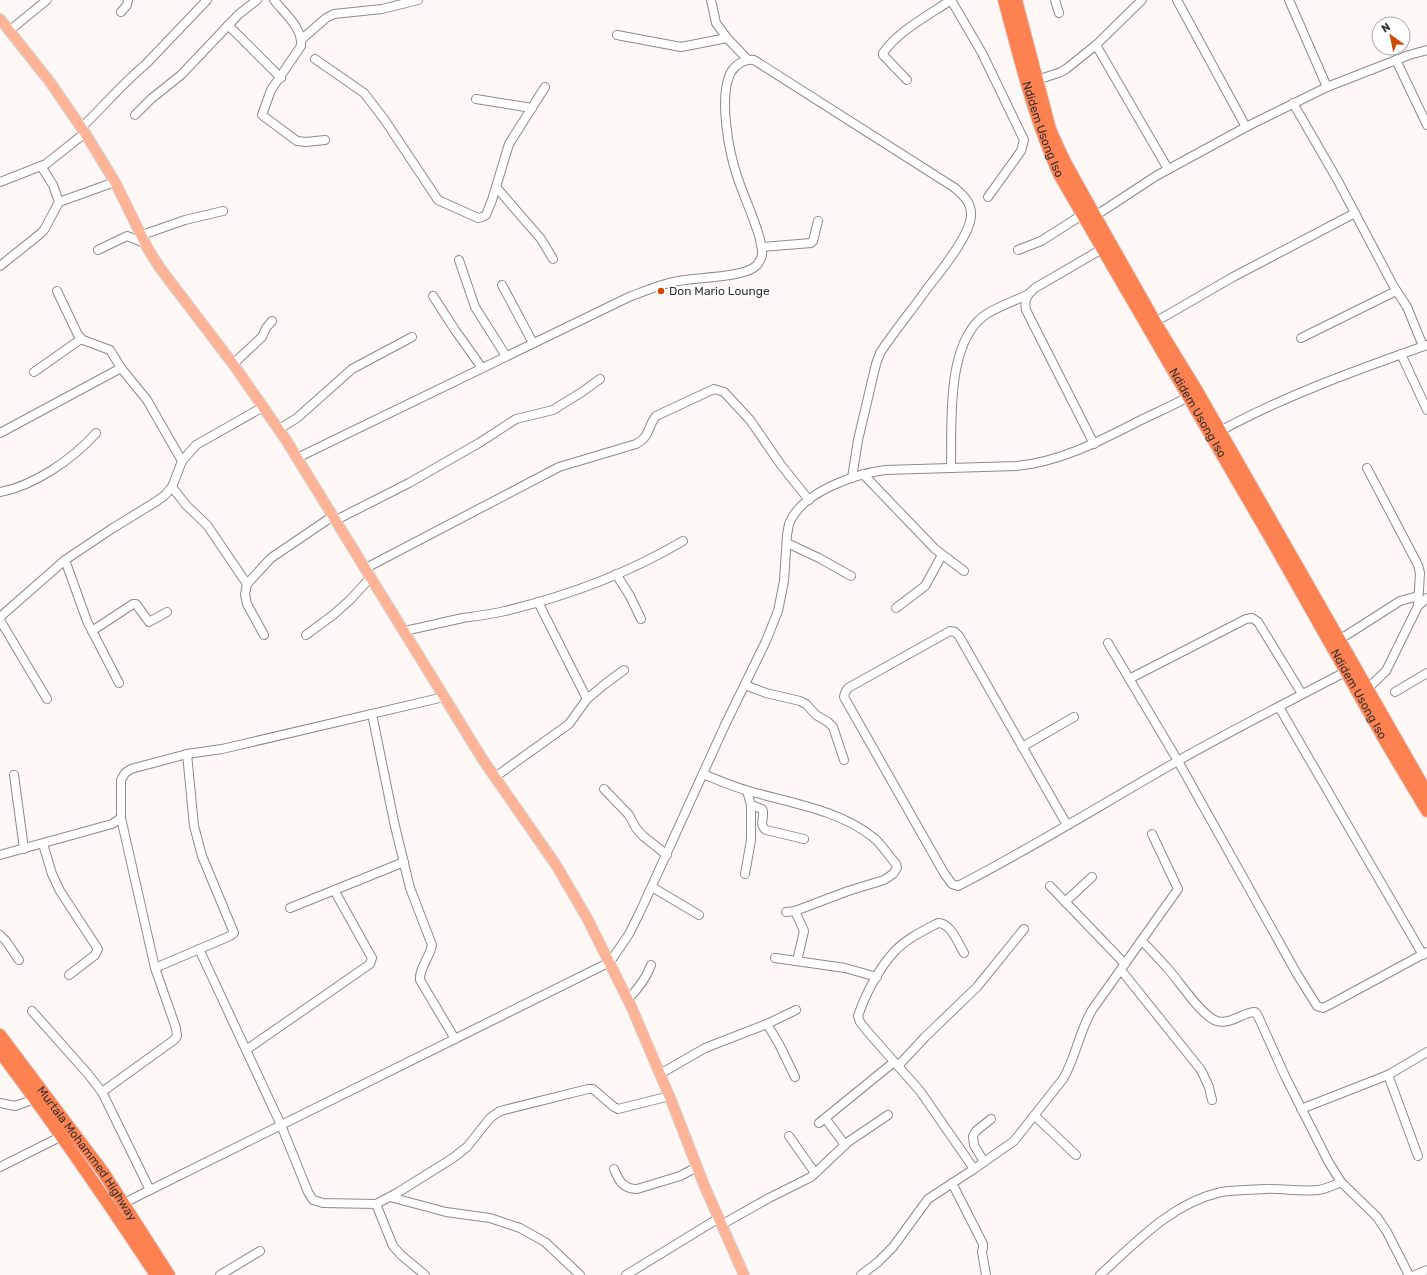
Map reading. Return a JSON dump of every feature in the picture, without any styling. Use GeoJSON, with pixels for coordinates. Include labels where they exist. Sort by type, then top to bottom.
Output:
{"type":"FeatureCollection","features":[{"type":"Feature","properties":{"kind":"highway","name":"Ndidem Usong Iso"},"geometry":{"type":"LineString","coordinates":[[1004,0],[1022,68],[1043,134],[1059,174],[1102,249],[1193,394],[1220,431],[1427,793]]}},
{"type":"Feature","properties":{"kind":"highway","name":"Ndidem Usong Iso"},"geometry":{"type":"LineString","coordinates":[[1016,0],[1050,129],[1066,164],[1155,322],[1193,394],[1387,744],[1427,811]]}},
{"type":"Feature","properties":{"kind":"highway","name":"Murtala Mohammed Highway"},"geometry":{"type":"LineString","coordinates":[[0,1035],[103,1172],[169,1275]]}},
{"type":"Feature","properties":{"kind":"highway","name":"Murtala Mohammed Highway"},"geometry":{"type":"LineString","coordinates":[[1,1055],[62,1136],[156,1275]]}},
{"type":"Feature","properties":{"kind":"main road"},"geometry":{"type":"LineString","coordinates":[[0,19],[50,82],[83,131],[115,182],[160,268],[233,364],[279,429],[444,697],[495,777],[556,865],[587,918],[628,999],[670,1096],[697,1168],[744,1275]]}},
{"type":"Feature","properties":{"kind":"street"},"geometry":{"type":"LineString","coordinates":[[9,31],[47,0]]}},
{"type":"Feature","properties":{"kind":"street"},"geometry":{"type":"LineString","coordinates":[[121,12],[127,5],[128,0]]}},
{"type":"Feature","properties":{"kind":"street"},"geometry":{"type":"LineString","coordinates":[[0,182],[50,161],[83,131],[102,108],[135,73],[146,64],[208,0]]}},
{"type":"Feature","properties":{"kind":"street"},"geometry":{"type":"LineString","coordinates":[[135,115],[150,99],[181,75],[239,14],[257,0]]}},
{"type":"Feature","properties":{"kind":"street"},"geometry":{"type":"LineString","coordinates":[[274,0],[299,30],[302,39],[301,46],[281,78],[271,90],[262,114],[263,117],[297,141],[306,142],[325,140]]}},
{"type":"Feature","properties":{"kind":"street"},"geometry":{"type":"LineString","coordinates":[[302,39],[326,18],[334,14],[382,9],[418,0]]}},
{"type":"Feature","properties":{"kind":"street"},"geometry":{"type":"LineString","coordinates":[[711,0],[716,23],[727,38],[748,60]]}},
{"type":"Feature","properties":{"kind":"street"},"geometry":{"type":"LineString","coordinates":[[907,80],[883,55],[883,53],[886,48],[907,30],[951,0],[982,53],[1024,140],[1021,151],[988,197]]}},
{"type":"Feature","properties":{"kind":"street"},"geometry":{"type":"LineString","coordinates":[[1055,0],[1059,13]]}},
{"type":"Feature","properties":{"kind":"street"},"geometry":{"type":"LineString","coordinates":[[1037,80],[1061,72],[1096,45],[1142,0]]}},
{"type":"Feature","properties":{"kind":"street"},"geometry":{"type":"LineString","coordinates":[[1176,0],[1246,127]]}},
{"type":"Feature","properties":{"kind":"street"},"geometry":{"type":"LineString","coordinates":[[1290,0],[1327,87]]}},
{"type":"Feature","properties":{"kind":"street"},"geometry":{"type":"LineString","coordinates":[[228,25],[281,78]]}},
{"type":"Feature","properties":{"kind":"street"},"geometry":{"type":"LineString","coordinates":[[617,35],[681,47],[727,38]]}},
{"type":"Feature","properties":{"kind":"street"},"geometry":{"type":"LineString","coordinates":[[1096,45],[1168,170]]}},
{"type":"Feature","properties":{"kind":"street"},"geometry":{"type":"LineString","coordinates":[[1095,216],[1168,170],[1293,103],[1327,87],[1396,60],[1427,50]]}},
{"type":"Feature","properties":{"kind":"street"},"geometry":{"type":"LineString","coordinates":[[315,59],[364,93],[384,119],[410,161],[438,200],[478,218],[482,218],[486,215],[509,144],[545,87]]}},
{"type":"Feature","properties":{"kind":"street"},"geometry":{"type":"LineString","coordinates":[[297,458],[629,297],[677,281],[749,271],[756,265],[761,258],[762,247],[757,229],[737,178],[731,154],[725,103],[728,79],[733,69],[740,63],[748,60],[754,60],[955,188],[967,198],[970,205],[972,217],[967,232],[949,260],[880,353],[858,440],[852,478]]}},
{"type":"Feature","properties":{"kind":"street"},"geometry":{"type":"LineString","coordinates":[[1396,60],[1427,125]]}},
{"type":"Feature","properties":{"kind":"street"},"geometry":{"type":"LineString","coordinates":[[476,99],[532,108]]}},
{"type":"Feature","properties":{"kind":"street"},"geometry":{"type":"LineString","coordinates":[[1220,431],[1254,412],[1425,345],[1407,307],[1396,290],[1355,212],[1293,103]]}},
{"type":"Feature","properties":{"kind":"street"},"geometry":{"type":"LineString","coordinates":[[41,166],[53,186],[59,202]]}},
{"type":"Feature","properties":{"kind":"street"},"geometry":{"type":"LineString","coordinates":[[0,266],[44,230],[59,202],[115,182]]}},
{"type":"Feature","properties":{"kind":"street"},"geometry":{"type":"LineString","coordinates":[[496,187],[541,239],[553,259]]}},
{"type":"Feature","properties":{"kind":"street"},"geometry":{"type":"LineString","coordinates":[[98,250],[127,236],[144,239],[185,220],[224,211]]}},
{"type":"Feature","properties":{"kind":"street"},"geometry":{"type":"LineString","coordinates":[[1155,322],[1240,273],[1355,212]]}},
{"type":"Feature","properties":{"kind":"street"},"geometry":{"type":"LineString","coordinates":[[1018,250],[1050,236],[1082,215]]}},
{"type":"Feature","properties":{"kind":"street"},"geometry":{"type":"LineString","coordinates":[[762,247],[811,243],[813,241],[818,221]]}},
{"type":"Feature","properties":{"kind":"street"},"geometry":{"type":"LineString","coordinates":[[951,468],[952,416],[956,368],[961,350],[970,330],[987,313],[1027,295],[1035,288],[1102,249]]}},
{"type":"Feature","properties":{"kind":"street"},"geometry":{"type":"LineString","coordinates":[[459,260],[475,307],[506,356]]}},
{"type":"Feature","properties":{"kind":"street"},"geometry":{"type":"LineString","coordinates":[[502,285],[534,343]]}},
{"type":"Feature","properties":{"kind":"street"},"geometry":{"type":"LineString","coordinates":[[1301,338],[1396,290]]}},
{"type":"Feature","properties":{"kind":"street"},"geometry":{"type":"LineString","coordinates":[[56,291],[78,335],[81,339],[110,350],[121,368],[147,400],[182,461]]}},
{"type":"Feature","properties":{"kind":"street"},"geometry":{"type":"LineString","coordinates":[[1027,295],[1025,303],[1026,310],[1094,444]]}},
{"type":"Feature","properties":{"kind":"street"},"geometry":{"type":"LineString","coordinates":[[433,296],[482,368]]}},
{"type":"Feature","properties":{"kind":"street"},"geometry":{"type":"LineString","coordinates":[[233,364],[262,337],[266,328],[272,321]]}},
{"type":"Feature","properties":{"kind":"street"},"geometry":{"type":"LineString","coordinates":[[279,429],[297,418],[352,369],[412,337]]}},
{"type":"Feature","properties":{"kind":"street"},"geometry":{"type":"LineString","coordinates":[[34,372],[81,339]]}},
{"type":"Feature","properties":{"kind":"street"},"geometry":{"type":"LineString","coordinates":[[1401,354],[1427,410]]}},
{"type":"Feature","properties":{"kind":"street"},"geometry":{"type":"LineString","coordinates":[[0,432],[121,368]]}},
{"type":"Feature","properties":{"kind":"street"},"geometry":{"type":"LineString","coordinates":[[264,635],[247,604],[245,594],[247,584],[271,558],[334,518],[409,483],[479,443],[516,419],[553,410],[600,379]]}},
{"type":"Feature","properties":{"kind":"street"},"geometry":{"type":"LineString","coordinates":[[306,635],[350,600],[368,572],[559,467],[636,444],[644,440],[656,416],[714,389],[724,392],[750,420],[809,500]]}},
{"type":"Feature","properties":{"kind":"street"},"geometry":{"type":"LineString","coordinates":[[124,1203],[610,962],[629,934],[652,887],[703,774],[766,641],[778,611],[784,581],[789,524],[792,518],[809,500],[838,484],[862,474],[885,470],[988,468],[1029,465],[1055,458],[1094,444],[1193,394]]}},
{"type":"Feature","properties":{"kind":"street"},"geometry":{"type":"LineString","coordinates":[[0,617],[65,560],[157,501],[172,488],[182,461],[196,445],[264,407]]}},
{"type":"Feature","properties":{"kind":"street"},"geometry":{"type":"LineString","coordinates":[[0,492],[32,481],[53,469],[84,446],[96,433]]}},
{"type":"Feature","properties":{"kind":"street"},"geometry":{"type":"LineString","coordinates":[[1367,468],[1418,565],[1420,573],[1418,606]]}},
{"type":"Feature","properties":{"kind":"street"},"geometry":{"type":"LineString","coordinates":[[862,474],[942,555],[964,571]]}},
{"type":"Feature","properties":{"kind":"street"},"geometry":{"type":"LineString","coordinates":[[172,488],[186,505],[207,525],[247,584]]}},
{"type":"Feature","properties":{"kind":"street"},"geometry":{"type":"LineString","coordinates":[[404,631],[452,620],[497,613],[538,602],[616,574],[644,562],[683,541]]}},
{"type":"Feature","properties":{"kind":"street"},"geometry":{"type":"LineString","coordinates":[[787,543],[819,558],[851,576]]}},
{"type":"Feature","properties":{"kind":"street"},"geometry":{"type":"LineString","coordinates":[[896,608],[924,586],[942,555]]}},
{"type":"Feature","properties":{"kind":"street"},"geometry":{"type":"LineString","coordinates":[[65,560],[87,621],[118,683]]}},
{"type":"Feature","properties":{"kind":"street"},"geometry":{"type":"LineString","coordinates":[[616,574],[630,596],[641,619]]}},
{"type":"Feature","properties":{"kind":"street"},"geometry":{"type":"LineString","coordinates":[[1339,640],[1400,602],[1418,596]]}},
{"type":"Feature","properties":{"kind":"street"},"geometry":{"type":"LineString","coordinates":[[1367,689],[1386,671],[1418,606],[1427,598]]}},
{"type":"Feature","properties":{"kind":"street"},"geometry":{"type":"LineString","coordinates":[[538,602],[587,699]]}},
{"type":"Feature","properties":{"kind":"street"},"geometry":{"type":"LineString","coordinates":[[92,631],[133,604],[136,604],[149,622],[168,612]]}},
{"type":"Feature","properties":{"kind":"street"},"geometry":{"type":"LineString","coordinates":[[1129,679],[1246,619],[1252,618],[1258,622],[1302,694]]}},
{"type":"Feature","properties":{"kind":"street"},"geometry":{"type":"LineString","coordinates":[[0,620],[47,699]]}},
{"type":"Feature","properties":{"kind":"street"},"geometry":{"type":"LineString","coordinates":[[1067,825],[959,636],[955,632],[950,631],[848,688],[844,697],[944,873],[952,884],[958,886],[974,878],[1067,825],[1178,761],[1347,671]]}},
{"type":"Feature","properties":{"kind":"street"},"geometry":{"type":"LineString","coordinates":[[1108,644],[1178,761],[1297,974],[1317,1006],[1323,1008],[1425,953],[1279,707]]}},
{"type":"Feature","properties":{"kind":"street"},"geometry":{"type":"LineString","coordinates":[[495,777],[566,727],[577,715],[587,699],[624,670]]}},
{"type":"Feature","properties":{"kind":"street"},"geometry":{"type":"LineString","coordinates":[[1395,692],[1427,673]]}},
{"type":"Feature","properties":{"kind":"street"},"geometry":{"type":"LineString","coordinates":[[745,685],[766,693],[800,701],[806,704],[816,715],[828,722],[833,727],[844,760]]}},
{"type":"Feature","properties":{"kind":"street"},"geometry":{"type":"LineString","coordinates":[[102,1092],[174,1040],[177,1036],[176,1028],[155,968],[121,818],[121,780],[125,773],[131,769],[187,754],[222,749],[444,697]]}},
{"type":"Feature","properties":{"kind":"street"},"geometry":{"type":"LineString","coordinates":[[372,714],[410,888],[432,945],[420,975],[420,980],[455,1039]]}},
{"type":"Feature","properties":{"kind":"street"},"geometry":{"type":"LineString","coordinates":[[1022,747],[1074,717]]}},
{"type":"Feature","properties":{"kind":"street"},"geometry":{"type":"LineString","coordinates":[[155,968],[234,933],[202,856],[194,826],[187,754]]}},
{"type":"Feature","properties":{"kind":"street"},"geometry":{"type":"LineString","coordinates":[[703,774],[747,791],[812,808],[850,824],[874,839],[896,864],[897,868],[893,874],[884,880],[848,891],[795,911],[786,912]]}},
{"type":"Feature","properties":{"kind":"street"},"geometry":{"type":"LineString","coordinates":[[14,775],[24,849]]}},
{"type":"Feature","properties":{"kind":"street"},"geometry":{"type":"LineString","coordinates":[[604,789],[629,815],[636,828],[643,836],[667,856]]}},
{"type":"Feature","properties":{"kind":"street"},"geometry":{"type":"LineString","coordinates":[[745,874],[751,840],[751,805],[747,791]]}},
{"type":"Feature","properties":{"kind":"street"},"geometry":{"type":"LineString","coordinates":[[751,805],[764,811],[761,824],[762,828],[804,839]]}},
{"type":"Feature","properties":{"kind":"street"},"geometry":{"type":"LineString","coordinates":[[0,855],[112,824],[121,818]]}},
{"type":"Feature","properties":{"kind":"street"},"geometry":{"type":"LineString","coordinates":[[861,1275],[878,1262],[893,1247],[928,1199],[1014,1141],[1058,1087],[1070,1068],[1087,1018],[1178,889],[1152,834]]}},
{"type":"Feature","properties":{"kind":"street"},"geometry":{"type":"LineString","coordinates":[[43,844],[52,874],[60,891],[98,950],[95,955],[69,975]]}},
{"type":"Feature","properties":{"kind":"street"},"geometry":{"type":"LineString","coordinates":[[290,908],[404,862]]}},
{"type":"Feature","properties":{"kind":"street"},"geometry":{"type":"LineString","coordinates":[[1065,902],[1092,877]]}},
{"type":"Feature","properties":{"kind":"street"},"geometry":{"type":"LineString","coordinates":[[1050,886],[1123,967],[1201,1070],[1209,1087],[1212,1100]]}},
{"type":"Feature","properties":{"kind":"street"},"geometry":{"type":"LineString","coordinates":[[652,887],[699,915]]}},
{"type":"Feature","properties":{"kind":"street"},"geometry":{"type":"LineString","coordinates":[[246,1050],[370,964],[372,958],[334,890]]}},
{"type":"Feature","properties":{"kind":"street"},"geometry":{"type":"LineString","coordinates":[[795,911],[804,930],[797,961]]}},
{"type":"Feature","properties":{"kind":"street"},"geometry":{"type":"LineString","coordinates":[[964,953],[948,927],[943,923],[938,923],[910,939],[894,951],[877,977],[858,1016],[860,1022],[867,1031],[920,1091],[974,1169]]}},
{"type":"Feature","properties":{"kind":"street"},"geometry":{"type":"LineString","coordinates":[[845,1145],[822,1121],[896,1064],[925,1037],[977,986],[1024,929]]}},
{"type":"Feature","properties":{"kind":"street"},"geometry":{"type":"LineString","coordinates":[[0,936],[6,941],[19,960]]}},
{"type":"Feature","properties":{"kind":"street"},"geometry":{"type":"LineString","coordinates":[[1142,941],[1170,970],[1194,1002],[1216,1021],[1225,1022],[1239,1018],[1250,1012],[1255,1012],[1301,1109],[1328,1161],[1341,1182],[1377,1217],[1387,1232],[1409,1275]]}},
{"type":"Feature","properties":{"kind":"street"},"geometry":{"type":"LineString","coordinates":[[199,949],[281,1126],[308,1192],[313,1200],[323,1203],[376,1204],[390,1197],[458,1154],[467,1147],[490,1118],[500,1111],[588,1089],[593,1089],[618,1109],[670,1096]]}},
{"type":"Feature","properties":{"kind":"street"},"geometry":{"type":"LineString","coordinates":[[775,958],[845,968],[877,977]]}},
{"type":"Feature","properties":{"kind":"street"},"geometry":{"type":"LineString","coordinates":[[628,999],[638,989],[647,976],[651,965]]}},
{"type":"Feature","properties":{"kind":"street"},"geometry":{"type":"LineString","coordinates":[[660,1074],[705,1048],[767,1024],[796,1010]]}},
{"type":"Feature","properties":{"kind":"street"},"geometry":{"type":"LineString","coordinates":[[32,1011],[102,1092],[150,1190]]}},
{"type":"Feature","properties":{"kind":"street"},"geometry":{"type":"LineString","coordinates":[[767,1024],[779,1044],[795,1077]]}},
{"type":"Feature","properties":{"kind":"street"},"geometry":{"type":"LineString","coordinates":[[1301,1109],[1388,1075],[1427,1052]]}},
{"type":"Feature","properties":{"kind":"street"},"geometry":{"type":"LineString","coordinates":[[1388,1075],[1418,1156]]}},
{"type":"Feature","properties":{"kind":"street"},"geometry":{"type":"LineString","coordinates":[[0,1103],[15,1106],[35,1099]]}},
{"type":"Feature","properties":{"kind":"street"},"geometry":{"type":"LineString","coordinates":[[626,1275],[720,1222],[805,1181],[845,1145],[888,1115]]}},
{"type":"Feature","properties":{"kind":"street"},"geometry":{"type":"LineString","coordinates":[[1035,1116],[1076,1155]]}},
{"type":"Feature","properties":{"kind":"street"},"geometry":{"type":"LineString","coordinates":[[984,1162],[974,1145],[973,1136],[976,1131],[991,1119]]}},
{"type":"Feature","properties":{"kind":"street"},"geometry":{"type":"LineString","coordinates":[[0,1167],[62,1136]]}},
{"type":"Feature","properties":{"kind":"street"},"geometry":{"type":"LineString","coordinates":[[789,1136],[815,1173]]}},
{"type":"Feature","properties":{"kind":"street"},"geometry":{"type":"LineString","coordinates":[[614,1169],[620,1183],[623,1186],[632,1189],[680,1176],[697,1168]]}},
{"type":"Feature","properties":{"kind":"street"},"geometry":{"type":"LineString","coordinates":[[1100,1275],[1167,1216],[1207,1197],[1222,1192],[1267,1189],[1318,1190],[1341,1182]]}},
{"type":"Feature","properties":{"kind":"street"},"geometry":{"type":"LineString","coordinates":[[952,1183],[983,1244],[982,1252],[986,1275]]}},
{"type":"Feature","properties":{"kind":"street"},"geometry":{"type":"LineString","coordinates":[[390,1197],[446,1212],[490,1218],[520,1228],[545,1242],[580,1275]]}},
{"type":"Feature","properties":{"kind":"street"},"geometry":{"type":"LineString","coordinates":[[376,1204],[393,1246],[400,1255],[425,1275]]}},
{"type":"Feature","properties":{"kind":"street"},"geometry":{"type":"LineString","coordinates":[[220,1275],[260,1251]]}},
{"type":"Feature","properties":{"kind":"street"},"geometry":{"type":"LineString","coordinates":[[1415,1275],[1427,1270]]}},
{"type":"Feature","properties":{"kind":"place","name":"Don Mario Lounge"},"geometry":{"type":"Point","coordinates":[661,291]}}]}
